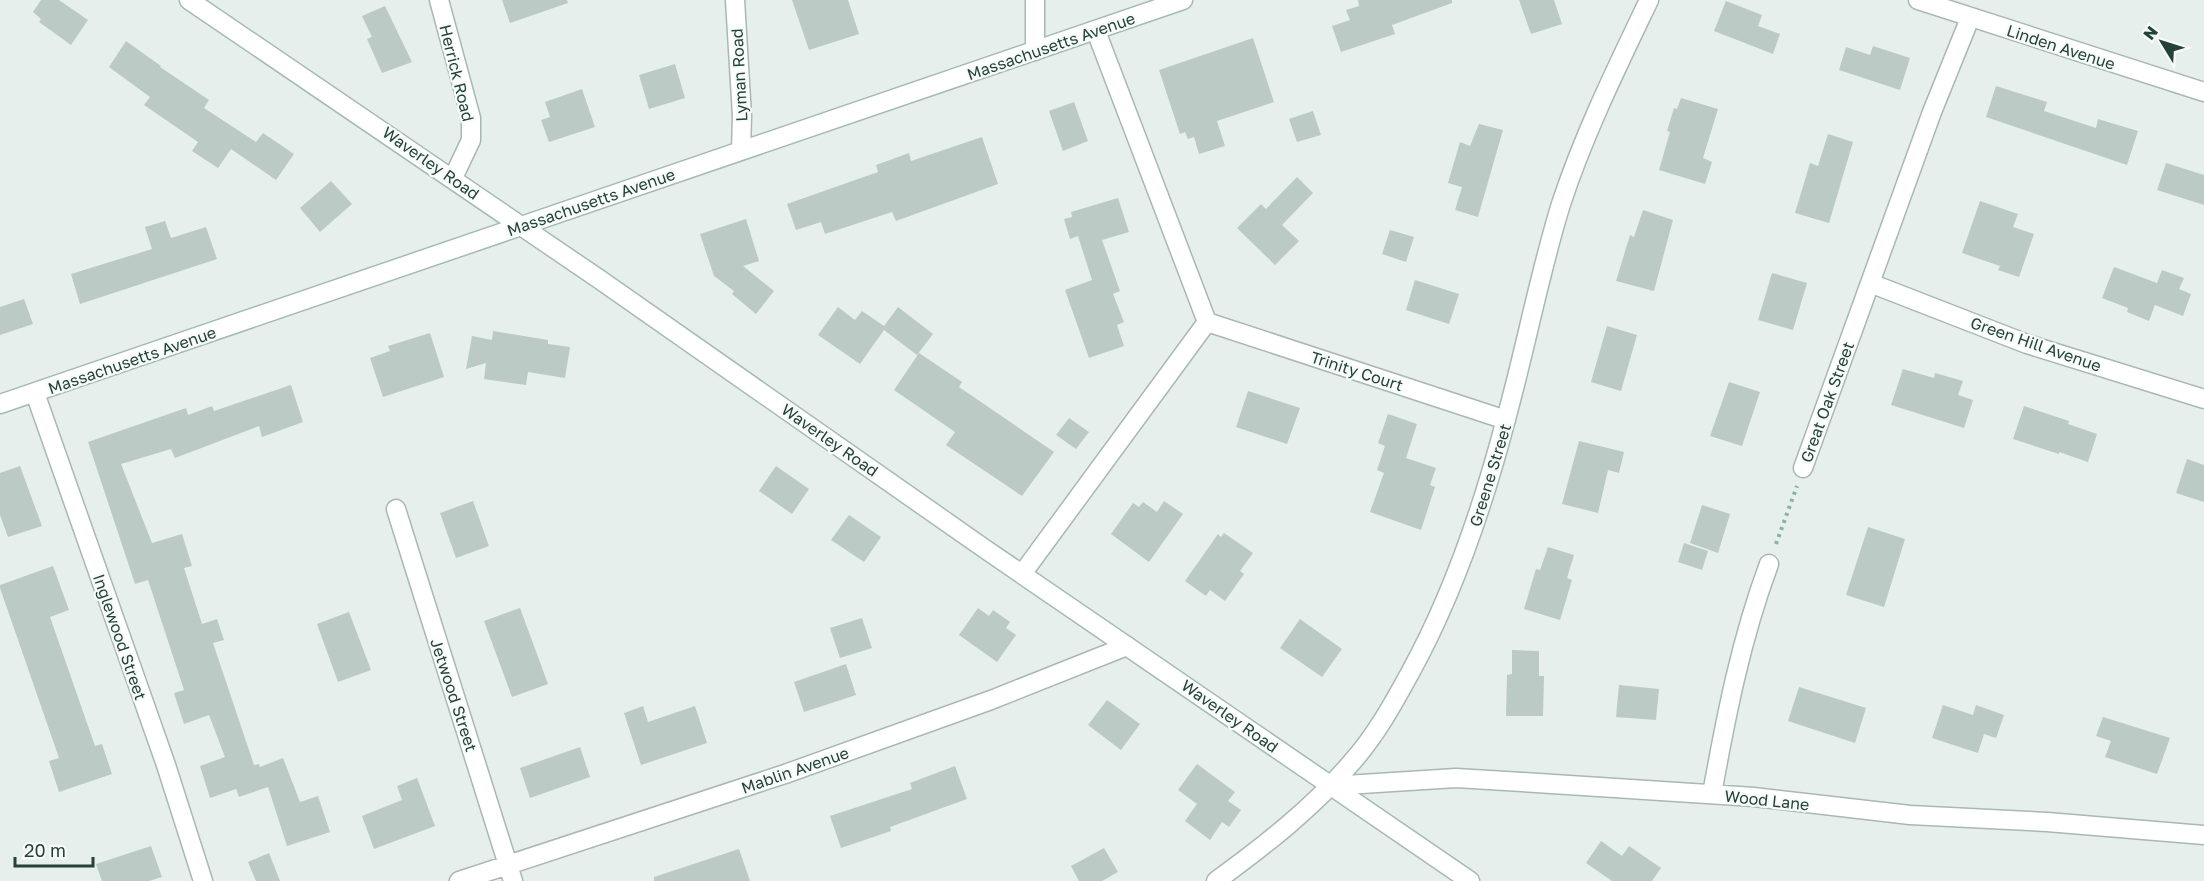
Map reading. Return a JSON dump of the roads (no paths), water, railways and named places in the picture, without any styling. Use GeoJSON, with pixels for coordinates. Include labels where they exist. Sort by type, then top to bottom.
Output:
{"type":"FeatureCollection","features":[{"type":"Feature","properties":{"kind":"street","name":"Waverley Road"},"geometry":{"type":"LineString","coordinates":[[189,0],[453,178],[1022,574],[1470,881]]}},
{"type":"Feature","properties":{"kind":"street","name":"Herrick Road"},"geometry":{"type":"LineString","coordinates":[[439,0],[471,118],[471,140],[453,178]]}},
{"type":"Feature","properties":{"kind":"street","name":"Lyman Road"},"geometry":{"type":"LineString","coordinates":[[735,0],[742,116],[741,150]]}},
{"type":"Feature","properties":{"kind":"street"},"geometry":{"type":"LineString","coordinates":[[1035,0],[1035,51]]}},
{"type":"Feature","properties":{"kind":"street","name":"Massachusetts Avenue"},"geometry":{"type":"LineString","coordinates":[[0,404],[1183,0]]}},
{"type":"Feature","properties":{"kind":"street","name":"Greene Street"},"geometry":{"type":"LineString","coordinates":[[1216,881],[1258,850],[1330,786],[1352,762],[1378,729],[1434,629],[1473,531],[1506,420],[1533,304],[1562,203],[1582,146],[1649,0]]}},
{"type":"Feature","properties":{"kind":"street","name":"Linden Avenue"},"geometry":{"type":"LineString","coordinates":[[1918,0],[2204,92]]}},
{"type":"Feature","properties":{"kind":"street","name":"Great Oak Street"},"geometry":{"type":"LineString","coordinates":[[1803,468],[1932,112],[1970,18]]}},
{"type":"Feature","properties":{"kind":"street"},"geometry":{"type":"LineString","coordinates":[[1022,574],[1207,322],[1096,31]]}},
{"type":"Feature","properties":{"kind":"street","name":"Green Hill Avenue"},"geometry":{"type":"LineString","coordinates":[[1870,283],[2027,344],[2204,399]]}},
{"type":"Feature","properties":{"kind":"street","name":"Trinity Court"},"geometry":{"type":"LineString","coordinates":[[1207,322],[1506,420]]}},
{"type":"Feature","properties":{"kind":"street","name":"Inglewood Street"},"geometry":{"type":"LineString","coordinates":[[35,393],[166,765],[203,881]]}},
{"type":"Feature","properties":{"kind":"street","name":"Jetwood Street"},"geometry":{"type":"LineString","coordinates":[[396,509],[510,873]]}},
{"type":"Feature","properties":{"kind":"street"},"geometry":{"type":"LineString","coordinates":[[1712,794],[1730,699],[1753,606],[1768,564]]}},
{"type":"Feature","properties":{"kind":"street","name":"Mablin Avenue"},"geometry":{"type":"LineString","coordinates":[[459,881],[510,873],[991,700],[1127,646]]}},
{"type":"Feature","properties":{"kind":"street","name":"Wood Lane"},"geometry":{"type":"LineString","coordinates":[[1330,786],[1456,778],[1754,797],[1910,815],[2058,823],[2204,835]]}}]}
